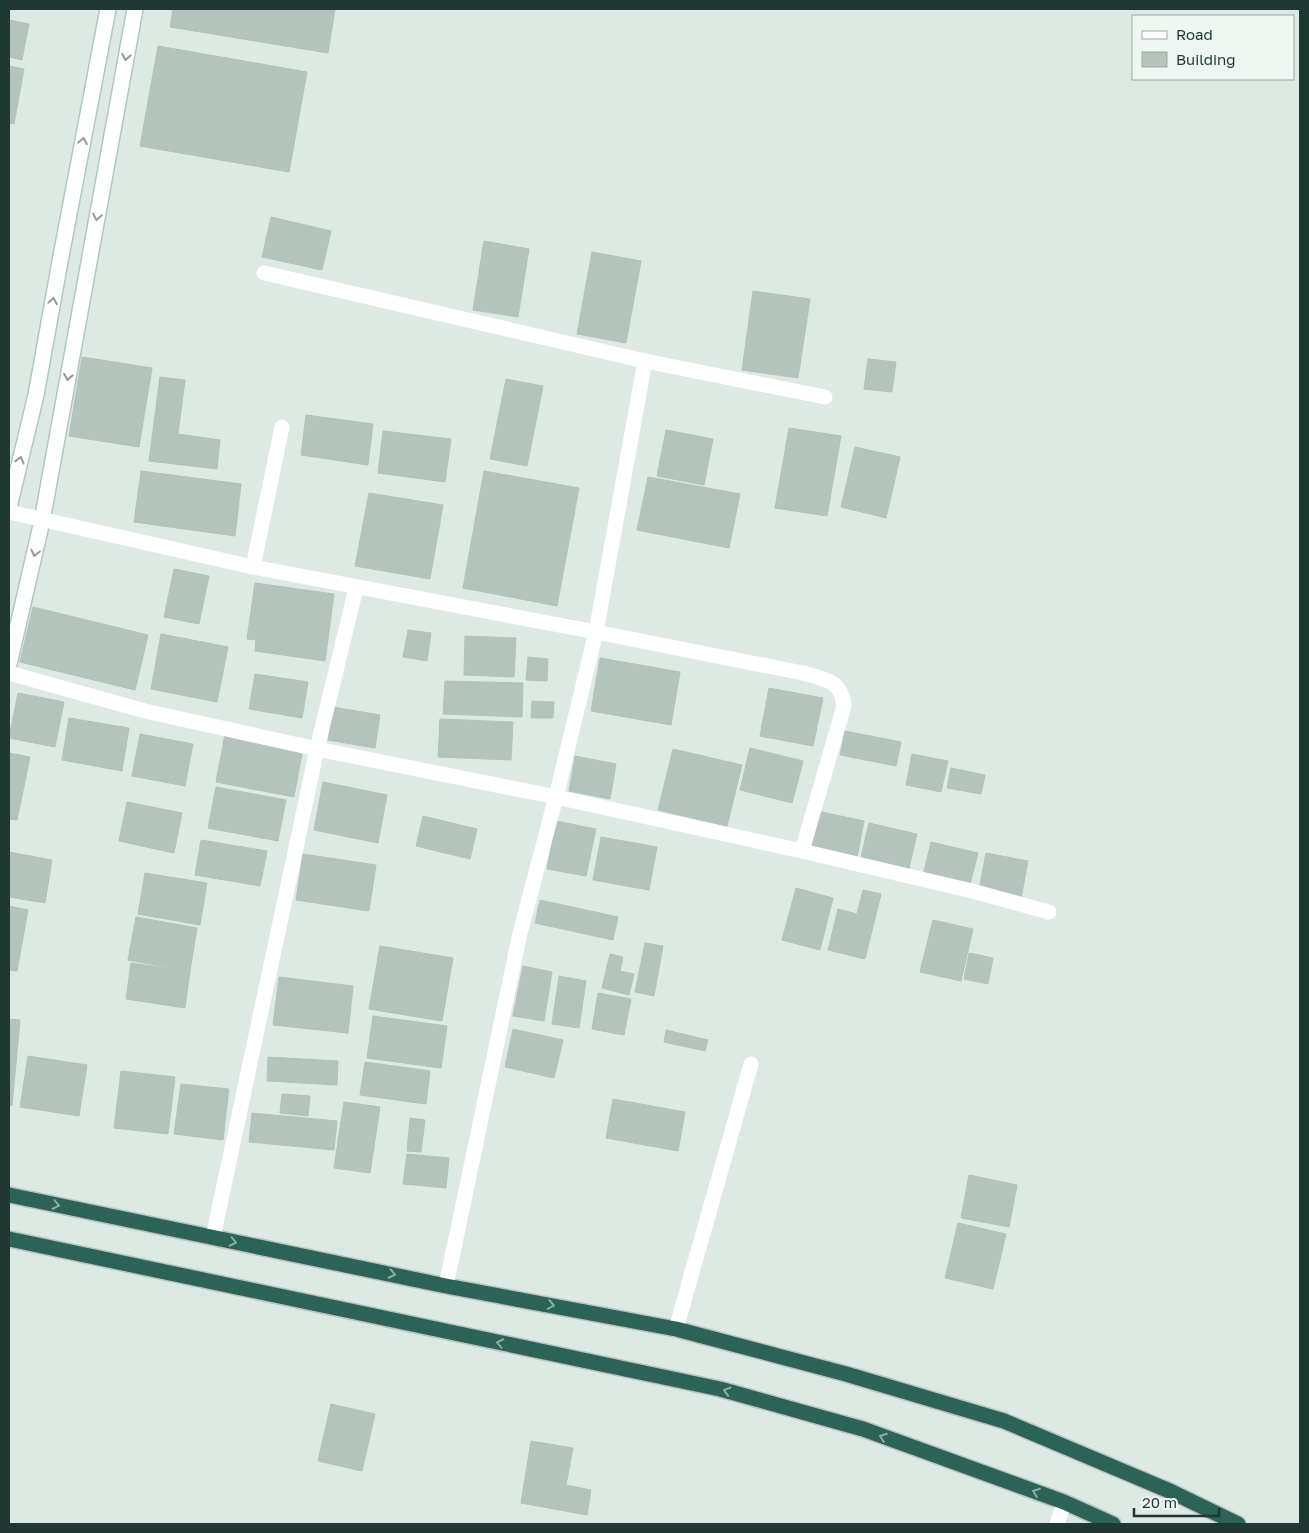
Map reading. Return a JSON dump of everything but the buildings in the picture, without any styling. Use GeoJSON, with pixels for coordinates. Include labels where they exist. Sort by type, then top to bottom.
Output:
{"type":"FeatureCollection","features":[{"type":"Feature","properties":{"kind":"highway"},"geometry":{"type":"LineString","coordinates":[[9,1195],[446,1286],[676,1329],[846,1374],[1004,1421],[1172,1492],[1238,1524]]}},
{"type":"Feature","properties":{"kind":"highway"},"geometry":{"type":"LineString","coordinates":[[9,1239],[720,1389],[863,1429],[1064,1502],[1113,1524]]}},
{"type":"Feature","properties":{"kind":"street"},"geometry":{"type":"LineString","coordinates":[[9,507],[36,396],[108,9]]}},
{"type":"Feature","properties":{"kind":"street"},"geometry":{"type":"LineString","coordinates":[[9,664],[42,521],[135,9]]}},
{"type":"Feature","properties":{"kind":"street"},"geometry":{"type":"LineString","coordinates":[[264,273],[645,361],[825,397]]}},
{"type":"Feature","properties":{"kind":"street"},"geometry":{"type":"LineString","coordinates":[[446,1286],[520,933],[556,797],[596,632],[645,361]]}},
{"type":"Feature","properties":{"kind":"street"},"geometry":{"type":"LineString","coordinates":[[253,568],[282,427]]}},
{"type":"Feature","properties":{"kind":"street"},"geometry":{"type":"LineString","coordinates":[[9,512],[253,568],[596,632],[803,673],[832,682],[840,689],[844,706],[802,851]]}},
{"type":"Feature","properties":{"kind":"street"},"geometry":{"type":"LineString","coordinates":[[213,1237],[317,749],[356,588]]}},
{"type":"Feature","properties":{"kind":"street"},"geometry":{"type":"LineString","coordinates":[[9,673],[145,711],[317,749],[556,797],[802,851],[1049,912]]}},
{"type":"Feature","properties":{"kind":"street"},"geometry":{"type":"LineString","coordinates":[[676,1329],[751,1064]]}},
{"type":"Feature","properties":{"kind":"street"},"geometry":{"type":"LineString","coordinates":[[1057,1524],[1064,1502]]}}]}
